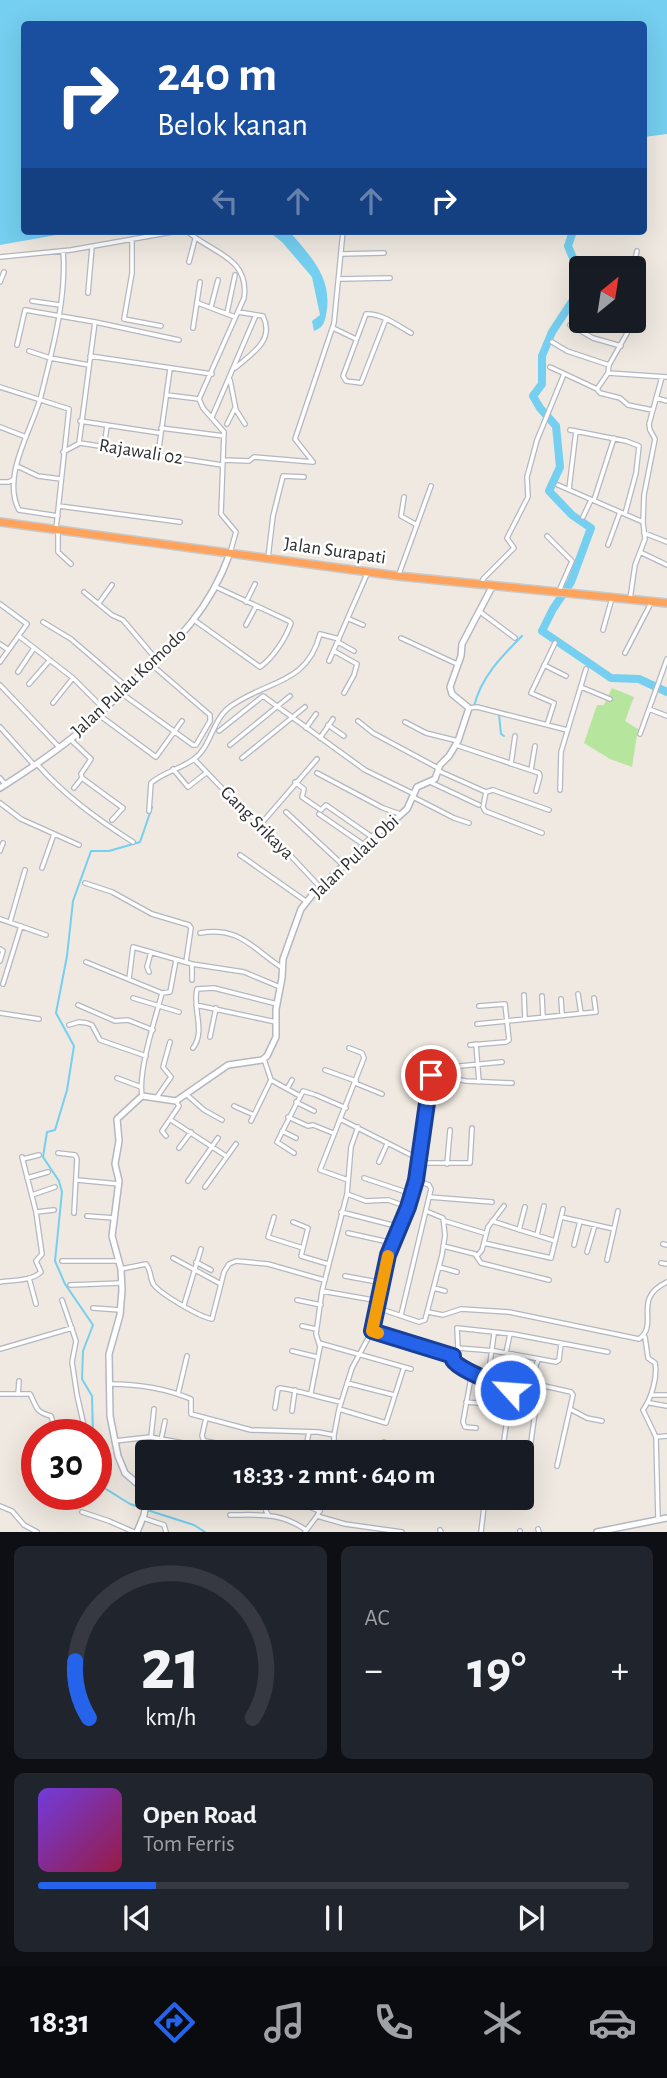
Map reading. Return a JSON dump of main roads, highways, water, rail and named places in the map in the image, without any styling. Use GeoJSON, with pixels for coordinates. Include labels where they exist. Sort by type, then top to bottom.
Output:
{"type":"FeatureCollection","features":[{"type":"Feature","properties":{"kind":"highway","name":"Jalan Surapati"},"geometry":{"type":"LineString","coordinates":[[0,522],[398,576],[667,603]]}},
{"type":"Feature","properties":{"kind":"water"},"geometry":{"type":"Polygon","coordinates":[[[0,0],[667,0],[667,134],[647,137],[647,21],[21,21],[21,235],[56,235],[0,245],[0,0]]]}},
{"type":"Feature","properties":{"kind":"water"},"geometry":{"type":"Polygon","coordinates":[[[273,235],[292,235],[317,266],[326,286],[327,309],[324,323],[314,331],[312,321],[320,315],[312,277],[273,235]]]}},
{"type":"Feature","properties":{"kind":"waterway"},"geometry":{"type":"LineString","coordinates":[[572,235],[568,246],[578,270],[579,291],[552,332],[542,356],[542,384],[533,396],[556,426],[560,467],[549,491],[572,515],[591,528],[571,582],[542,631],[611,678],[639,679],[667,692]]}},
{"type":"Feature","properties":{"kind":"waterway"},"geometry":{"type":"LineString","coordinates":[[474,707],[487,677],[522,636]]}},
{"type":"Feature","properties":{"kind":"waterway"},"geometry":{"type":"LineString","coordinates":[[499,715],[501,734],[504,736]]}},
{"type":"Feature","properties":{"kind":"waterway"},"geometry":{"type":"LineString","coordinates":[[93,1419],[92,1396],[82,1379],[83,1351],[93,1325],[65,1284],[55,1261],[62,1192],[59,1181],[43,1157],[47,1132],[55,1130],[67,1090],[74,1046],[56,1013],[67,956],[73,901],[91,851],[109,851],[140,842],[152,807]]}},
{"type":"Feature","properties":{"kind":"waterway"},"geometry":{"type":"LineString","coordinates":[[112,1493],[135,1506]]}},
{"type":"Feature","properties":{"kind":"waterway"},"geometry":{"type":"LineString","coordinates":[[147,1510],[194,1525],[205,1532]]}}]}
